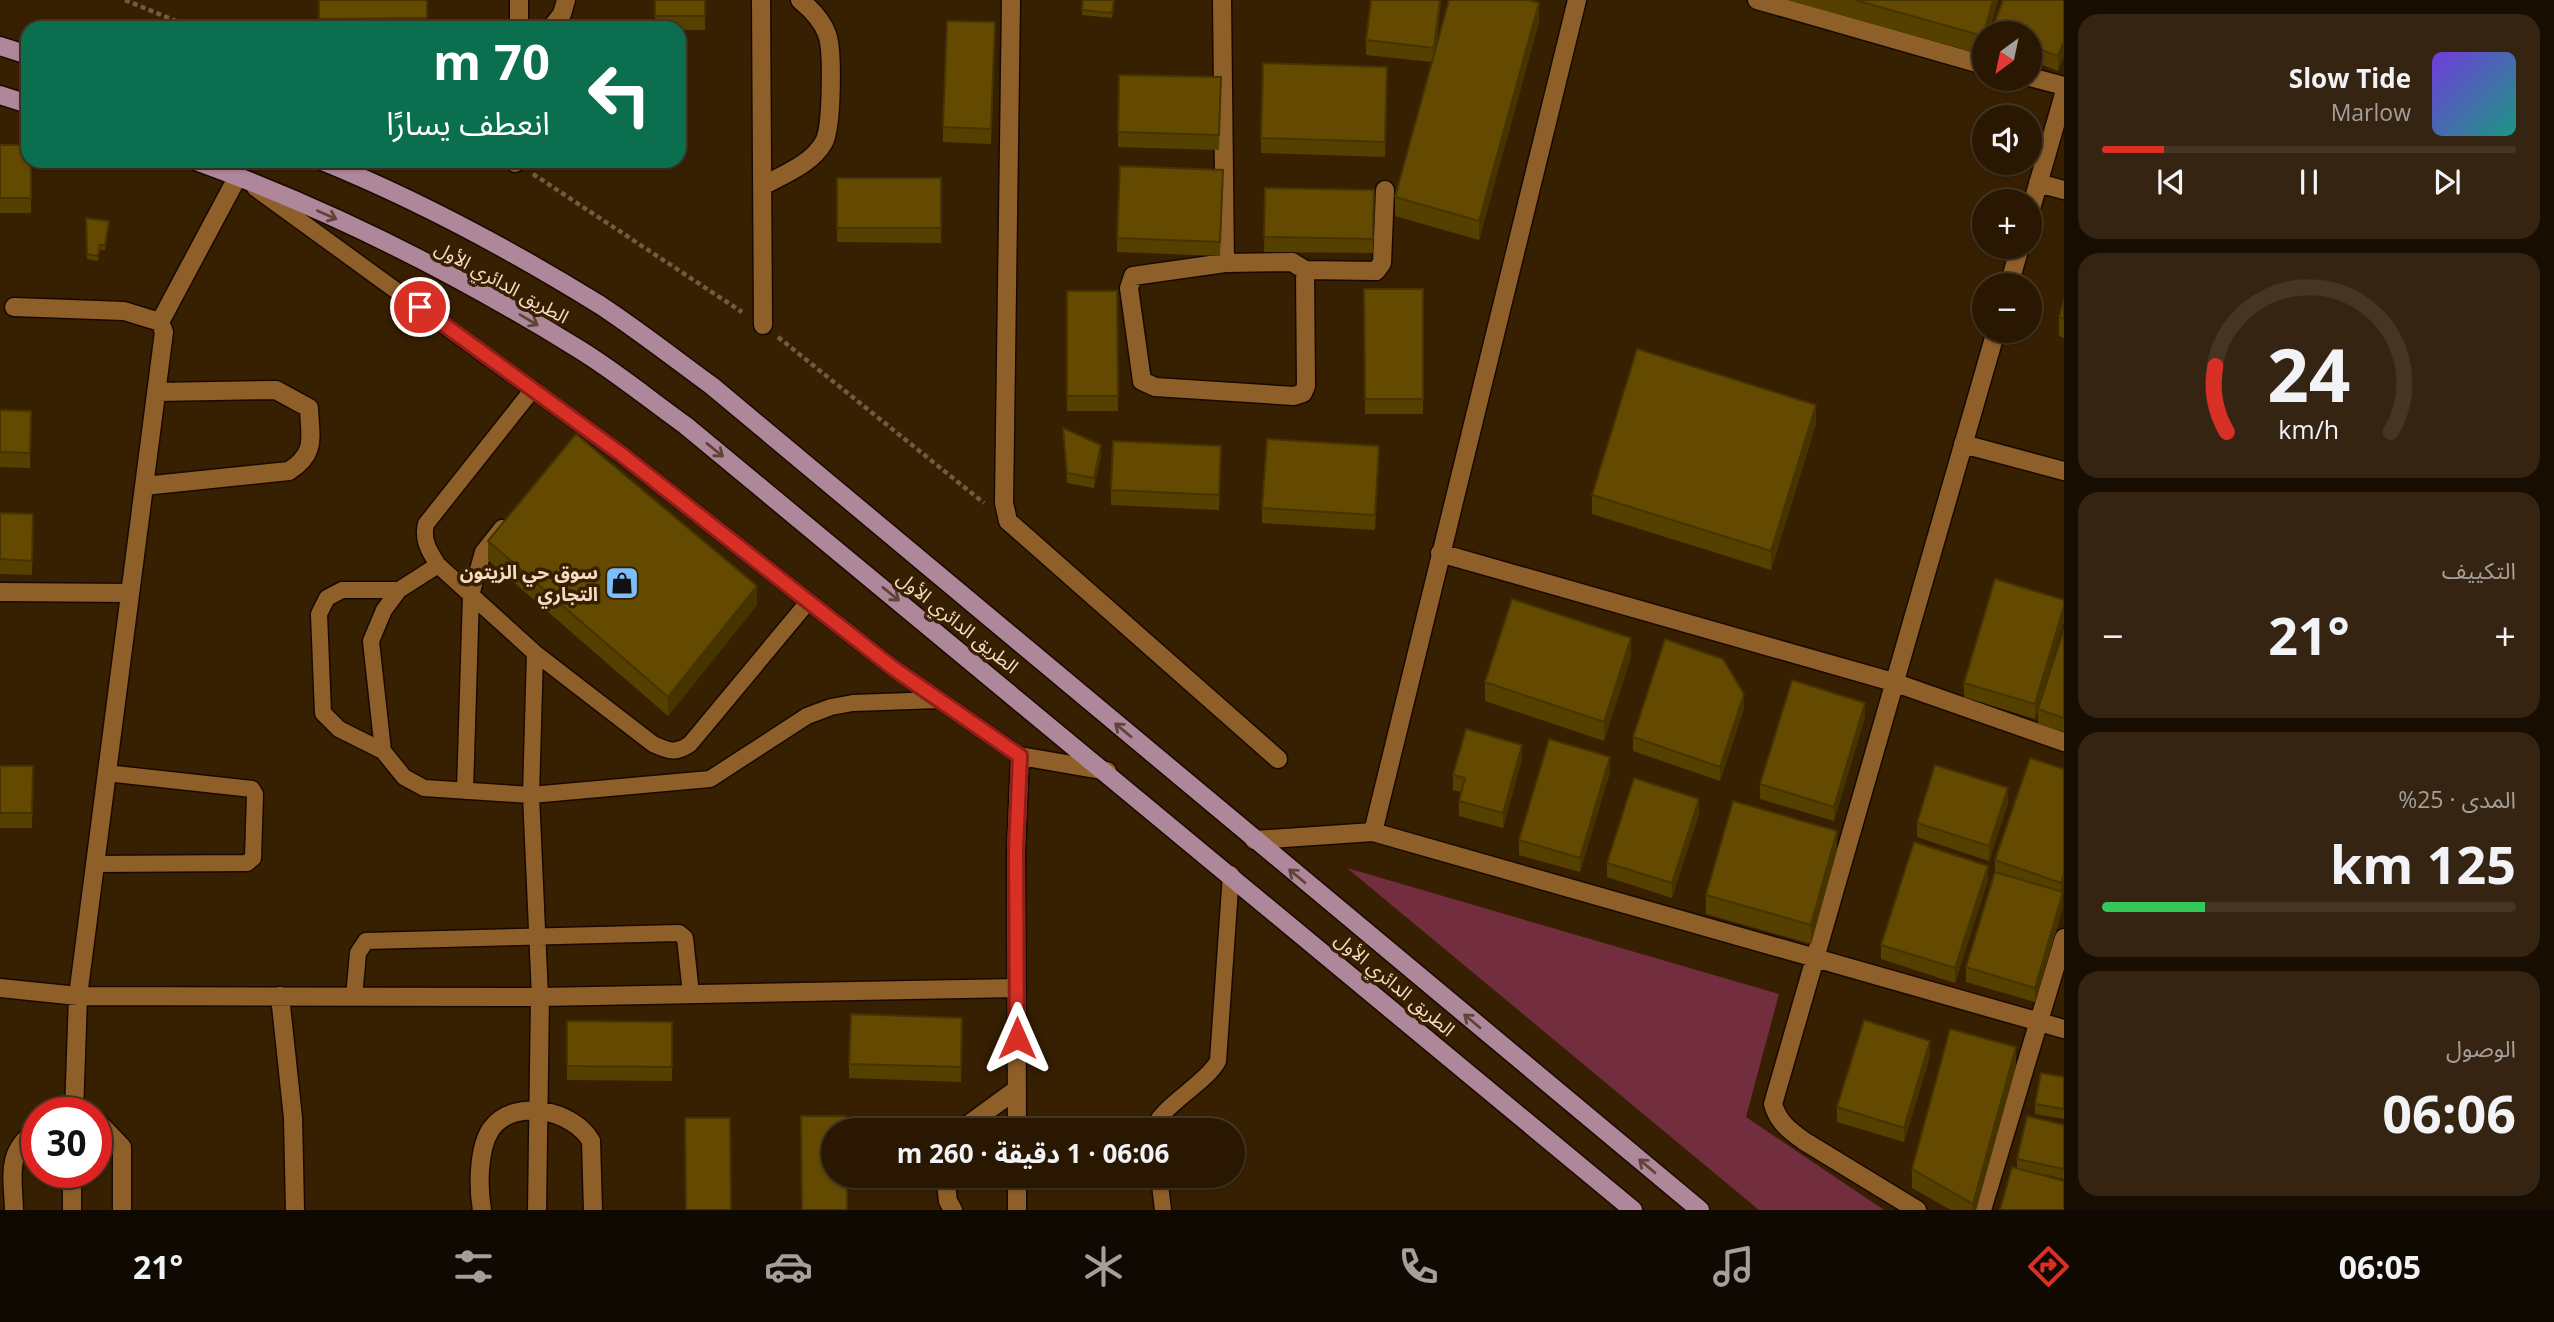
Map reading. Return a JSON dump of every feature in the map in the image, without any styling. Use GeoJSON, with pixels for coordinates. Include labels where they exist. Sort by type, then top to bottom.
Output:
{"type":"FeatureCollection","features":[{"type":"Feature","properties":{"kind":"main road"},"geometry":{"type":"LineString","coordinates":[[0,46],[21,53]]}},
{"type":"Feature","properties":{"kind":"main road"},"geometry":{"type":"LineString","coordinates":[[0,95],[21,102]]}},
{"type":"Feature","properties":{"kind":"main road","name":"الطريق الدائري الأول"},"geometry":{"type":"LineString","coordinates":[[216,168],[368,233],[472,286],[580,349],[685,425],[1107,771],[1633,1210]]}},
{"type":"Feature","properties":{"kind":"main road","name":"الطريق الدائري الأول"},"geometry":{"type":"LineString","coordinates":[[339,168],[373,182],[488,240],[601,306],[712,386],[1254,841],[1700,1210]]}},
{"type":"Feature","properties":{"kind":"street"},"geometry":{"type":"LineString","coordinates":[[519,0],[519,21]]}},
{"type":"Feature","properties":{"kind":"street"},"geometry":{"type":"LineString","coordinates":[[556,21],[562,14],[566,0]]}},
{"type":"Feature","properties":{"kind":"street"},"geometry":{"type":"LineString","coordinates":[[761,0],[763,325]]}},
{"type":"Feature","properties":{"kind":"street"},"geometry":{"type":"LineString","coordinates":[[763,186],[808,162],[824,143],[831,124],[829,36],[821,21],[800,0]]}},
{"type":"Feature","properties":{"kind":"street"},"geometry":{"type":"LineString","coordinates":[[1011,0],[1004,503],[1008,522],[1278,759]]}},
{"type":"Feature","properties":{"kind":"street"},"geometry":{"type":"LineString","coordinates":[[1222,0],[1225,263]]}},
{"type":"Feature","properties":{"kind":"street"},"geometry":{"type":"LineString","coordinates":[[1373,832],[1577,0]]}},
{"type":"Feature","properties":{"kind":"street"},"geometry":{"type":"LineString","coordinates":[[1757,0],[1972,62]]}},
{"type":"Feature","properties":{"kind":"street"},"geometry":{"type":"LineString","coordinates":[[2042,80],[2064,86]]}},
{"type":"Feature","properties":{"kind":"street"},"geometry":{"type":"LineString","coordinates":[[2036,189],[2064,94]]}},
{"type":"Feature","properties":{"kind":"street"},"geometry":{"type":"LineString","coordinates":[[74,1097],[78,996],[157,392],[164,332],[160,322],[238,176]]}},
{"type":"Feature","properties":{"kind":"street"},"geometry":{"type":"LineString","coordinates":[[2038,183],[2064,190]]}},
{"type":"Feature","properties":{"kind":"street"},"geometry":{"type":"LineString","coordinates":[[1305,270],[1306,386],[1303,393],[1294,396],[1147,386],[1141,374],[1129,288],[1131,279],[1137,274],[1225,263],[1292,262],[1305,270],[1380,268],[1385,190]]}},
{"type":"Feature","properties":{"kind":"street"},"geometry":{"type":"LineString","coordinates":[[14,307],[124,312],[160,322]]}},
{"type":"Feature","properties":{"kind":"street"},"geometry":{"type":"LineString","coordinates":[[1917,1210],[1804,1141],[1777,1116],[1773,1104],[1777,1082],[1992,343]]}},
{"type":"Feature","properties":{"kind":"street"},"geometry":{"type":"LineString","coordinates":[[144,485],[289,471],[304,461],[310,452],[309,408],[289,395],[276,390],[157,392]]}},
{"type":"Feature","properties":{"kind":"street"},"geometry":{"type":"LineString","coordinates":[[1963,444],[2064,471]]}},
{"type":"Feature","properties":{"kind":"street"},"geometry":{"type":"LineString","coordinates":[[1440,553],[1893,682],[2064,742]]}},
{"type":"Feature","properties":{"kind":"street"},"geometry":{"type":"LineString","coordinates":[[0,592],[129,593]]}},
{"type":"Feature","properties":{"kind":"street"},"geometry":{"type":"LineString","coordinates":[[1017,1118],[1020,756],[1107,771]]}},
{"type":"Feature","properties":{"kind":"street"},"geometry":{"type":"LineString","coordinates":[[1254,841],[1373,832],[2064,1029]]}},
{"type":"Feature","properties":{"kind":"street"},"geometry":{"type":"LineString","coordinates":[[1982,1210],[2064,937]]}},
{"type":"Feature","properties":{"kind":"street"},"geometry":{"type":"LineString","coordinates":[[0,988],[78,996],[540,997],[1017,988]]}},
{"type":"Feature","properties":{"kind":"street"},"geometry":{"type":"LineString","coordinates":[[280,996],[293,1118],[295,1210]]}},
{"type":"Feature","properties":{"kind":"street"},"geometry":{"type":"LineString","coordinates":[[537,1210],[540,997]]}},
{"type":"Feature","properties":{"kind":"street"},"geometry":{"type":"LineString","coordinates":[[977,1118],[1017,1089]]}},
{"type":"Feature","properties":{"kind":"street"},"geometry":{"type":"LineString","coordinates":[[482,1210],[482,1162],[489,1132],[497,1122],[510,1115],[540,1110],[575,1123],[591,1141],[593,1210]]}},
{"type":"Feature","properties":{"kind":"street"},"geometry":{"type":"LineString","coordinates":[[112,1137],[122,1147],[122,1210]]}},
{"type":"Feature","properties":{"kind":"street"},"geometry":{"type":"LineString","coordinates":[[14,1210],[13,1159],[21,1140]]}},
{"type":"Feature","properties":{"kind":"street"},"geometry":{"type":"LineString","coordinates":[[72,1188],[72,1210]]}},
{"type":"Feature","properties":{"kind":"street"},"geometry":{"type":"LineString","coordinates":[[947,1188],[948,1201],[953,1210]]}},
{"type":"Feature","properties":{"kind":"street"},"geometry":{"type":"LineString","coordinates":[[1017,1188],[1017,1210]]}},
{"type":"Feature","properties":{"kind":"lane"},"geometry":{"type":"LineString","coordinates":[[238,176],[533,389],[578,431],[938,699],[1020,756]]}},
{"type":"Feature","properties":{"kind":"lane"},"geometry":{"type":"LineString","coordinates":[[533,389],[426,524],[426,542],[438,565],[535,653],[653,744],[668,751],[680,751],[690,744],[808,602]]}},
{"type":"Feature","properties":{"kind":"lane"},"geometry":{"type":"LineString","coordinates":[[465,791],[471,594],[483,552],[516,510]]}},
{"type":"Feature","properties":{"kind":"lane"},"geometry":{"type":"LineString","coordinates":[[383,751],[371,641],[384,610],[399,590],[438,565]]}},
{"type":"Feature","properties":{"kind":"lane"},"geometry":{"type":"LineString","coordinates":[[399,590],[342,590],[327,598],[319,614],[323,713],[339,729],[383,751],[404,776],[424,788],[531,795],[710,779],[807,716],[831,707],[853,703],[938,699]]}},
{"type":"Feature","properties":{"kind":"lane"},"geometry":{"type":"LineString","coordinates":[[535,653],[531,795],[540,997]]}},
{"type":"Feature","properties":{"kind":"lane"},"geometry":{"type":"LineString","coordinates":[[680,751],[688,781]]}},
{"type":"Feature","properties":{"kind":"lane"},"geometry":{"type":"LineString","coordinates":[[95,864],[247,863],[253,858],[255,794],[252,789],[106,773]]}},
{"type":"Feature","properties":{"kind":"lane"},"geometry":{"type":"LineString","coordinates":[[1159,1118],[1211,1074],[1218,1061],[1231,874]]}},
{"type":"Feature","properties":{"kind":"lane"},"geometry":{"type":"LineString","coordinates":[[354,997],[358,953],[366,941],[679,933],[685,938],[691,994]]}},
{"type":"Feature","properties":{"kind":"lane"},"geometry":{"type":"LineString","coordinates":[[1160,1188],[1163,1210]]}},
{"type":"Feature","properties":{"kind":"path"},"geometry":{"type":"LineString","coordinates":[[124,0],[176,21]]}},
{"type":"Feature","properties":{"kind":"shaded area"},"geometry":{"type":"Polygon","coordinates":[[[1347,868],[1779,994],[1746,1117],[1884,1210],[1759,1210],[1347,868]]]}},
{"type":"Feature","properties":{"kind":"building"},"geometry":{"type":"Polygon","coordinates":[[[319,0],[427,0],[427,18],[319,19],[319,0]]]}},
{"type":"Feature","properties":{"kind":"building"},"geometry":{"type":"Polygon","coordinates":[[[655,0],[705,0],[705,16],[655,16],[655,0]]]}},
{"type":"Feature","properties":{"kind":"building"},"geometry":{"type":"Polygon","coordinates":[[[1083,0],[1114,0],[1112,13],[1082,10],[1083,0]]]}},
{"type":"Feature","properties":{"kind":"building"},"geometry":{"type":"Polygon","coordinates":[[[1371,0],[1440,0],[1434,48],[1366,40],[1371,0]]]}},
{"type":"Feature","properties":{"kind":"building"},"geometry":{"type":"Polygon","coordinates":[[[1449,0],[1529,0],[1539,3],[1479,221],[1395,197],[1449,0]]]}},
{"type":"Feature","properties":{"kind":"building"},"geometry":{"type":"Polygon","coordinates":[[[1855,0],[1993,0],[1987,21],[1972,21],[1972,33],[1855,0]]]}},
{"type":"Feature","properties":{"kind":"building"},"geometry":{"type":"Polygon","coordinates":[[[2003,0],[2064,0],[2064,41],[2058,56],[2042,50],[2042,21],[1995,21],[2003,0]]]}},
{"type":"Feature","properties":{"kind":"building"},"geometry":{"type":"Polygon","coordinates":[[[947,21],[995,22],[991,129],[943,127],[947,21]]]}},
{"type":"Feature","properties":{"kind":"building"},"geometry":{"type":"Polygon","coordinates":[[[1263,63],[1387,67],[1385,142],[1261,138],[1263,63]]]}},
{"type":"Feature","properties":{"kind":"building"},"geometry":{"type":"Polygon","coordinates":[[[1119,75],[1221,77],[1219,135],[1118,132],[1119,75]]]}},
{"type":"Feature","properties":{"kind":"building"},"geometry":{"type":"Polygon","coordinates":[[[0,145],[21,145],[21,168],[31,168],[31,198],[0,198],[0,145]]]}},
{"type":"Feature","properties":{"kind":"building"},"geometry":{"type":"Polygon","coordinates":[[[1120,166],[1223,170],[1220,242],[1117,238],[1120,166]]]}},
{"type":"Feature","properties":{"kind":"building"},"geometry":{"type":"Polygon","coordinates":[[[837,178],[941,178],[941,228],[837,228],[837,178]]]}},
{"type":"Feature","properties":{"kind":"building"},"geometry":{"type":"Polygon","coordinates":[[[1265,188],[1374,190],[1373,239],[1264,237],[1265,188]]]}},
{"type":"Feature","properties":{"kind":"building"},"geometry":{"type":"Polygon","coordinates":[[[86,218],[109,221],[105,245],[100,245],[98,256],[87,254],[86,218]]]}},
{"type":"Feature","properties":{"kind":"building"},"geometry":{"type":"Polygon","coordinates":[[[1364,289],[1423,289],[1423,399],[1365,399],[1364,289]]]}},
{"type":"Feature","properties":{"kind":"building"},"geometry":{"type":"Polygon","coordinates":[[[1067,291],[1117,291],[1118,396],[1067,396],[1067,291]]]}},
{"type":"Feature","properties":{"kind":"building"},"geometry":{"type":"Polygon","coordinates":[[[2064,300],[2064,319],[2059,317],[2064,300]]]}},
{"type":"Feature","properties":{"kind":"building"},"geometry":{"type":"Polygon","coordinates":[[[1637,349],[1816,405],[1771,551],[1592,495],[1637,349]]]}},
{"type":"Feature","properties":{"kind":"building"},"geometry":{"type":"Polygon","coordinates":[[[0,410],[31,411],[30,453],[0,452],[0,410]]]}},
{"type":"Feature","properties":{"kind":"building"},"geometry":{"type":"Polygon","coordinates":[[[1063,428],[1101,445],[1094,478],[1067,473],[1063,428]]]}},
{"type":"Feature","properties":{"kind":"building","name":"سوق حي الزيتون التجاري"},"geometry":{"type":"Polygon","coordinates":[[[576,434],[757,586],[668,697],[488,541],[576,434]]]}},
{"type":"Feature","properties":{"kind":"building"},"geometry":{"type":"Polygon","coordinates":[[[1267,439],[1379,446],[1375,515],[1262,508],[1267,439]]]}},
{"type":"Feature","properties":{"kind":"building"},"geometry":{"type":"Polygon","coordinates":[[[1113,441],[1221,446],[1219,495],[1111,490],[1113,441]]]}},
{"type":"Feature","properties":{"kind":"building"},"geometry":{"type":"Polygon","coordinates":[[[0,513],[33,514],[32,561],[0,559],[0,513]]]}},
{"type":"Feature","properties":{"kind":"building"},"geometry":{"type":"Polygon","coordinates":[[[1995,579],[2064,600],[2035,704],[1964,683],[1995,579]]]}},
{"type":"Feature","properties":{"kind":"building"},"geometry":{"type":"Polygon","coordinates":[[[1512,599],[1631,638],[1604,722],[1485,682],[1512,599]]]}},
{"type":"Feature","properties":{"kind":"building"},"geometry":{"type":"Polygon","coordinates":[[[2064,629],[2064,718],[2038,709],[2064,629]]]}},
{"type":"Feature","properties":{"kind":"building"},"geometry":{"type":"Polygon","coordinates":[[[1665,639],[1723,659],[1744,694],[1720,767],[1633,737],[1665,639]]]}},
{"type":"Feature","properties":{"kind":"building"},"geometry":{"type":"Polygon","coordinates":[[[1792,680],[1865,703],[1834,807],[1760,784],[1792,680]]]}},
{"type":"Feature","properties":{"kind":"building"},"geometry":{"type":"Polygon","coordinates":[[[1466,729],[1522,745],[1503,813],[1459,801],[1465,778],[1453,775],[1466,729]]]}},
{"type":"Feature","properties":{"kind":"building"},"geometry":{"type":"Polygon","coordinates":[[[1549,739],[1610,757],[1580,858],[1519,840],[1549,739]]]}},
{"type":"Feature","properties":{"kind":"building"},"geometry":{"type":"Polygon","coordinates":[[[2030,758],[2064,769],[2064,874],[2061,883],[1995,860],[2030,758]]]}},
{"type":"Feature","properties":{"kind":"building"},"geometry":{"type":"Polygon","coordinates":[[[1935,765],[2008,788],[1989,846],[1917,823],[1935,765]]]}},
{"type":"Feature","properties":{"kind":"building"},"geometry":{"type":"Polygon","coordinates":[[[0,766],[33,766],[32,813],[0,813],[0,766]]]}},
{"type":"Feature","properties":{"kind":"building"},"geometry":{"type":"Polygon","coordinates":[[[1634,778],[1699,799],[1672,883],[1607,863],[1634,778]]]}},
{"type":"Feature","properties":{"kind":"building"},"geometry":{"type":"Polygon","coordinates":[[[1733,801],[1837,831],[1811,925],[1706,895],[1733,801]]]}},
{"type":"Feature","properties":{"kind":"building"},"geometry":{"type":"Polygon","coordinates":[[[1914,842],[1988,866],[1955,968],[1881,945],[1914,842]]]}},
{"type":"Feature","properties":{"kind":"building"},"geometry":{"type":"Polygon","coordinates":[[[1995,872],[2063,892],[2035,988],[1966,967],[1995,872]]]}},
{"type":"Feature","properties":{"kind":"building"},"geometry":{"type":"Polygon","coordinates":[[[851,1014],[962,1018],[961,1067],[849,1064],[851,1014]]]}},
{"type":"Feature","properties":{"kind":"building"},"geometry":{"type":"Polygon","coordinates":[[[1864,1020],[1930,1041],[1904,1128],[1837,1107],[1864,1020]]]}},
{"type":"Feature","properties":{"kind":"building"},"geometry":{"type":"Polygon","coordinates":[[[567,1021],[672,1022],[672,1067],[567,1066],[567,1021]]]}},
{"type":"Feature","properties":{"kind":"building"},"geometry":{"type":"Polygon","coordinates":[[[1950,1029],[2016,1047],[1973,1204],[1912,1169],[1950,1029]]]}},
{"type":"Feature","properties":{"kind":"building"},"geometry":{"type":"Polygon","coordinates":[[[2041,1073],[2064,1077],[2064,1109],[2035,1104],[2041,1073]]]}},
{"type":"Feature","properties":{"kind":"building"},"geometry":{"type":"Polygon","coordinates":[[[801,1116],[846,1116],[821,1118],[821,1188],[847,1188],[847,1210],[802,1210],[801,1116]]]}},
{"type":"Feature","properties":{"kind":"building"},"geometry":{"type":"Polygon","coordinates":[[[2027,1116],[2064,1125],[2064,1169],[2017,1159],[2027,1116]]]}},
{"type":"Feature","properties":{"kind":"building"},"geometry":{"type":"Polygon","coordinates":[[[685,1118],[730,1118],[731,1210],[686,1210],[685,1118]]]}},
{"type":"Feature","properties":{"kind":"building"},"geometry":{"type":"Polygon","coordinates":[[[2012,1167],[2064,1181],[2064,1210],[2000,1210],[2012,1167]]]}},
{"type":"Feature","properties":{"kind":"place","name":"سوق حي الزيتون التجاري"},"geometry":{"type":"Point","coordinates":[622,583]}},
{"type":"Feature","properties":{"kind":"route"},"geometry":{"type":"LineString","coordinates":[[420,307],[621,454],[893,668],[1020,756],[1016,850],[1017,1038]]}}]}
